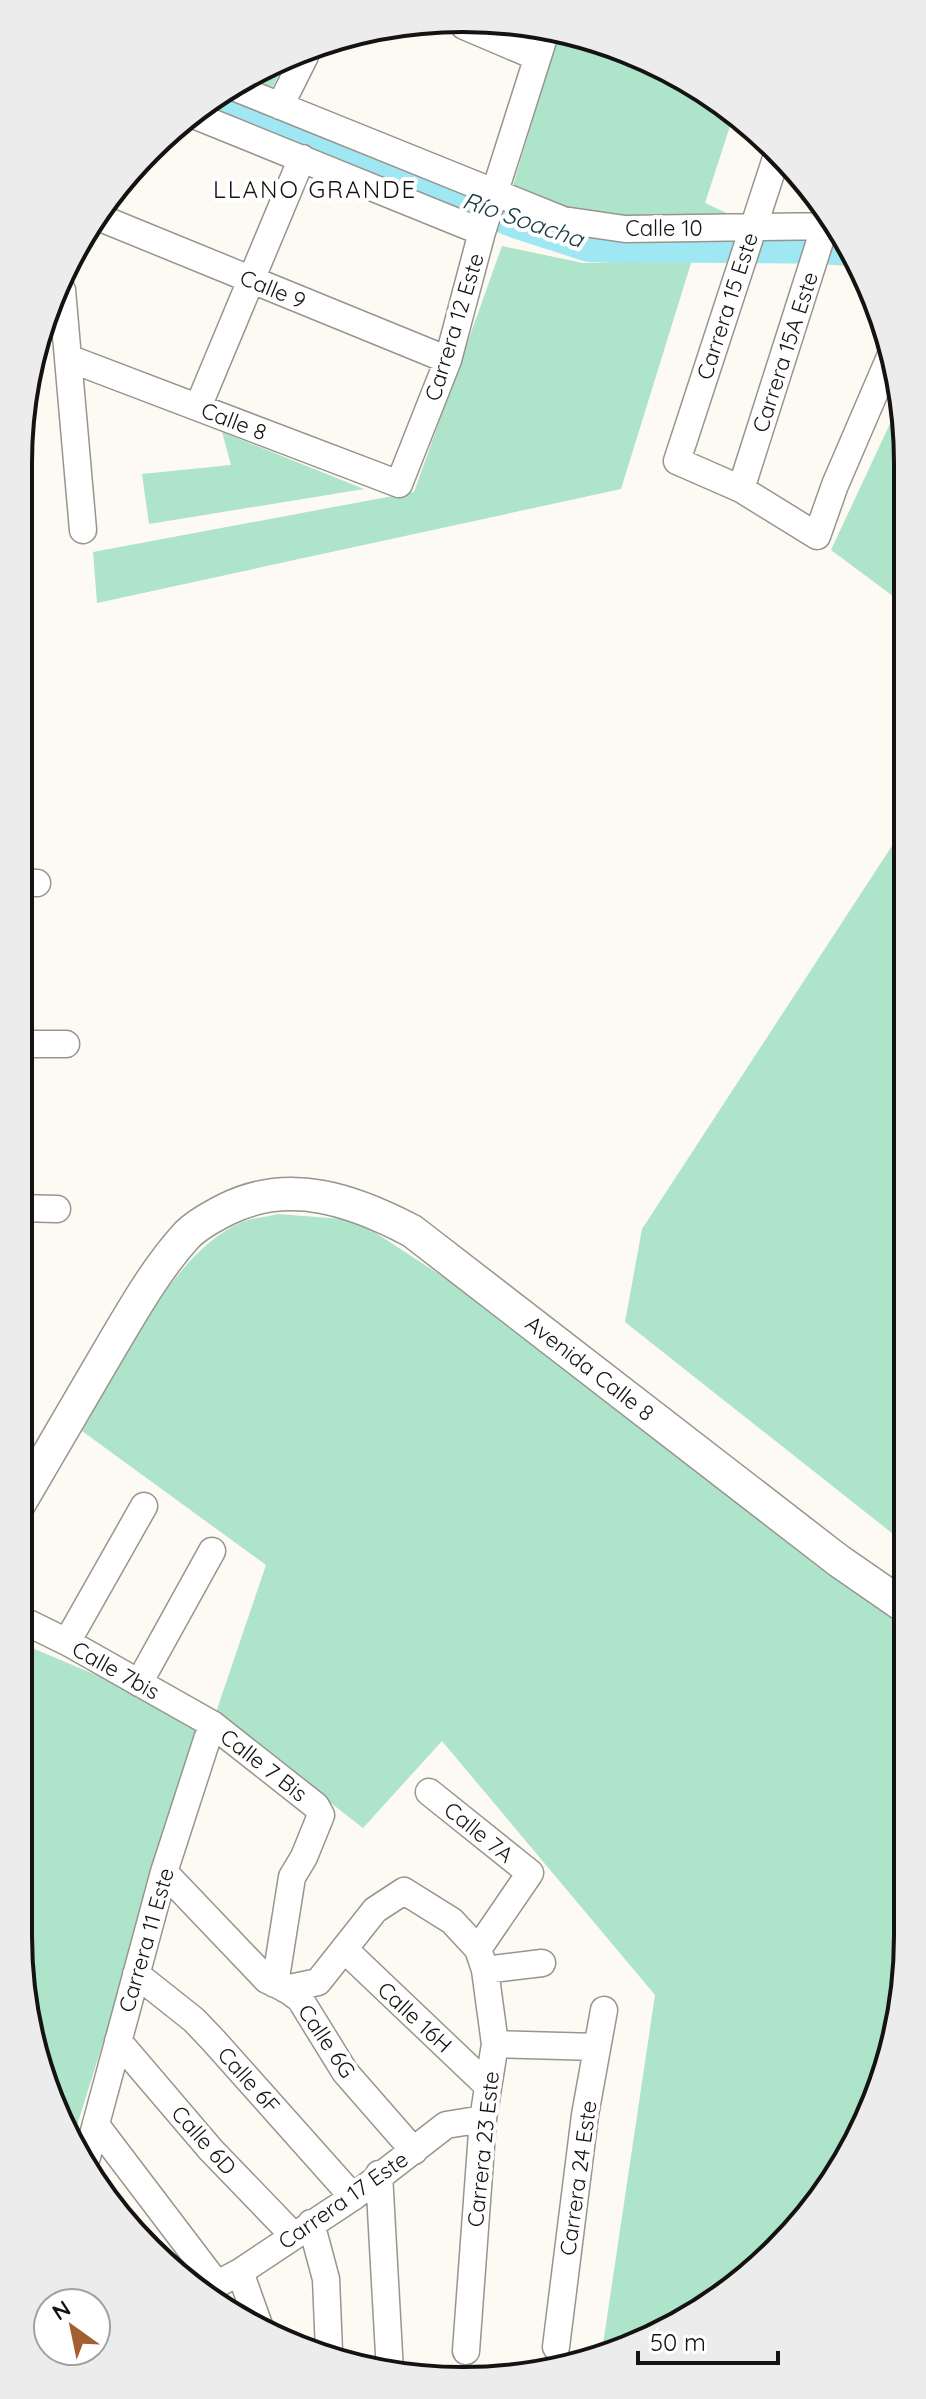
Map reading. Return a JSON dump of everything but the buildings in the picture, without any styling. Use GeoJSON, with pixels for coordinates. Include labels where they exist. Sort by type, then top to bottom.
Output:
{"type":"FeatureCollection","features":[{"type":"Feature","properties":{"kind":"main road","name":"Avenida Calle 8"},"geometry":{"type":"LineString","coordinates":[[32,1482],[135,1305],[187,1235],[213,1216],[246,1200],[277,1194],[307,1193],[379,1213],[412,1231],[839,1561],[894,1599]]}},
{"type":"Feature","properties":{"kind":"street"},"geometry":{"type":"LineString","coordinates":[[480,33],[537,57]]}},
{"type":"Feature","properties":{"kind":"street","name":"Carrera 12 Este"},"geometry":{"type":"LineString","coordinates":[[399,484],[448,360],[489,212],[543,39]]}},
{"type":"Feature","properties":{"kind":"street"},"geometry":{"type":"LineString","coordinates":[[280,106],[301,64]]}},
{"type":"Feature","properties":{"kind":"street","name":"Calle 10"},"geometry":{"type":"LineString","coordinates":[[245,92],[280,106],[489,212]]}},
{"type":"Feature","properties":{"kind":"street","name":"Calle 10"},"geometry":{"type":"LineString","coordinates":[[204,119],[302,158],[489,212],[749,241],[825,233]]}},
{"type":"Feature","properties":{"kind":"street"},"geometry":{"type":"LineString","coordinates":[[198,407],[302,158]]}},
{"type":"Feature","properties":{"kind":"street","name":"Carrera 15 Este"},"geometry":{"type":"LineString","coordinates":[[741,489],[677,461],[774,165]]}},
{"type":"Feature","properties":{"kind":"street","name":"Calle 9"},"geometry":{"type":"LineString","coordinates":[[107,221],[448,360]]}},
{"type":"Feature","properties":{"kind":"street","name":"Carrera 15A Este"},"geometry":{"type":"LineString","coordinates":[[741,489],[825,233]]}},
{"type":"Feature","properties":{"kind":"street"},"geometry":{"type":"LineString","coordinates":[[63,303],[83,530]]}},
{"type":"Feature","properties":{"kind":"street","name":"Calle 8"},"geometry":{"type":"LineString","coordinates":[[68,358],[399,484]]}},
{"type":"Feature","properties":{"kind":"street"},"geometry":{"type":"LineString","coordinates":[[741,489],[817,536],[835,485],[884,371]]}},
{"type":"Feature","properties":{"kind":"street"},"geometry":{"type":"LineString","coordinates":[[32,1044],[66,1044]]}},
{"type":"Feature","properties":{"kind":"street"},"geometry":{"type":"LineString","coordinates":[[32,1208],[57,1209]]}},
{"type":"Feature","properties":{"kind":"street"},"geometry":{"type":"LineString","coordinates":[[67,1642],[144,1506]]}},
{"type":"Feature","properties":{"kind":"street"},"geometry":{"type":"LineString","coordinates":[[139,1683],[212,1551]]}},
{"type":"Feature","properties":{"kind":"street","name":"Calle 7bis"},"geometry":{"type":"LineString","coordinates":[[32,1625],[212,1724]]}},
{"type":"Feature","properties":{"kind":"street","name":"Calle 7 Bis"},"geometry":{"type":"LineString","coordinates":[[212,1724],[316,1806],[321,1815],[292,1877],[280,1986]]}},
{"type":"Feature","properties":{"kind":"street","name":"Carrera 11 Este"},"geometry":{"type":"LineString","coordinates":[[89,2150],[164,1872],[212,1724]]}},
{"type":"Feature","properties":{"kind":"street","name":"Calle 7A"},"geometry":{"type":"LineString","coordinates":[[429,1792],[530,1873],[482,1959]]}},
{"type":"Feature","properties":{"kind":"street","name":"Calle 6G"},"geometry":{"type":"LineString","coordinates":[[164,1872],[267,1980],[300,1999],[345,2072],[414,2151]]}},
{"type":"Feature","properties":{"kind":"street"},"geometry":{"type":"LineString","coordinates":[[280,1986],[318,1982],[375,1910],[404,1891],[452,1921],[482,1959],[542,1963]]}},
{"type":"Feature","properties":{"kind":"street","name":"Calle 16H"},"geometry":{"type":"LineString","coordinates":[[344,1949],[487,2085]]}},
{"type":"Feature","properties":{"kind":"street","name":"Carrera 23 Este"},"geometry":{"type":"LineString","coordinates":[[466,2351],[483,2119],[495,2044],[482,1959]]}},
{"type":"Feature","properties":{"kind":"street","name":"Calle 6F"},"geometry":{"type":"LineString","coordinates":[[136,1974],[194,2020],[353,2197]]}},
{"type":"Feature","properties":{"kind":"street","name":"Carrera 24 Este"},"geometry":{"type":"LineString","coordinates":[[556,2347],[585,2115],[604,2010]]}},
{"type":"Feature","properties":{"kind":"street","name":"Calle 6D"},"geometry":{"type":"LineString","coordinates":[[118,2041],[211,2150],[302,2229],[326,2279],[329,2345]]}},
{"type":"Feature","properties":{"kind":"street"},"geometry":{"type":"LineString","coordinates":[[495,2044],[597,2047]]}},
{"type":"Feature","properties":{"kind":"street","name":"Carrera 17 Este"},"geometry":{"type":"LineString","coordinates":[[212,2286],[240,2272],[353,2197],[446,2125],[483,2119]]}},
{"type":"Feature","properties":{"kind":"street"},"geometry":{"type":"LineString","coordinates":[[96,2125],[206,2282]]}},
{"type":"Feature","properties":{"kind":"street"},"geometry":{"type":"LineString","coordinates":[[379,2174],[389,2360]]}},
{"type":"Feature","properties":{"kind":"street"},"geometry":{"type":"LineString","coordinates":[[240,2272],[255,2313]]}},
{"type":"Feature","properties":{"kind":"green space"},"geometry":{"type":"Polygon","coordinates":[[[556,42],[602,55],[654,76],[730,125],[705,203],[733,216],[623,222],[562,211],[511,192],[556,42]]]}},
{"type":"Feature","properties":{"kind":"green space"},"geometry":{"type":"Polygon","coordinates":[[[280,73],[269,94],[255,86],[280,73]]]}},
{"type":"Feature","properties":{"kind":"green space"},"geometry":{"type":"Polygon","coordinates":[[[234,99],[492,202],[828,236],[846,266],[695,255],[586,258],[482,227],[207,117],[234,99]]]}},
{"type":"Feature","properties":{"kind":"green space"},"geometry":{"type":"Polygon","coordinates":[[[502,246],[583,263],[692,260],[621,489],[97,603],[93,552],[414,492],[502,246]]]}},
{"type":"Feature","properties":{"kind":"green space"},"geometry":{"type":"Polygon","coordinates":[[[891,421],[894,597],[831,550],[891,421]]]}},
{"type":"Feature","properties":{"kind":"green space"},"geometry":{"type":"Polygon","coordinates":[[[222,432],[364,489],[149,524],[142,474],[231,465],[222,432]]]}},
{"type":"Feature","properties":{"kind":"green space"},"geometry":{"type":"Polygon","coordinates":[[[894,843],[894,1535],[625,1322],[642,1229],[894,843]]]}},
{"type":"Feature","properties":{"kind":"green space"},"geometry":{"type":"Polygon","coordinates":[[[278,1214],[356,1220],[535,1337],[894,1616],[893,1964],[886,2020],[861,2101],[850,2127],[821,2175],[768,2241],[725,2278],[678,2309],[654,2323],[603,2344],[655,1995],[442,1741],[363,1828],[232,1726],[190,1765],[76,2128],[55,2075],[40,2020],[33,1964],[32,1648],[212,1724],[266,1565],[82,1431],[130,1345],[170,1284],[217,1237],[242,1222],[278,1214]]]}},
{"type":"Feature","properties":{"kind":"waterway","name":"Río Soacha"},"geometry":{"type":"LineString","coordinates":[[227,103],[515,221],[589,245],[835,247]]}},
{"type":"Feature","properties":{"kind":"district","name":"LLANO GRANDE"},"geometry":{"type":"Point","coordinates":[315,190]}}]}
